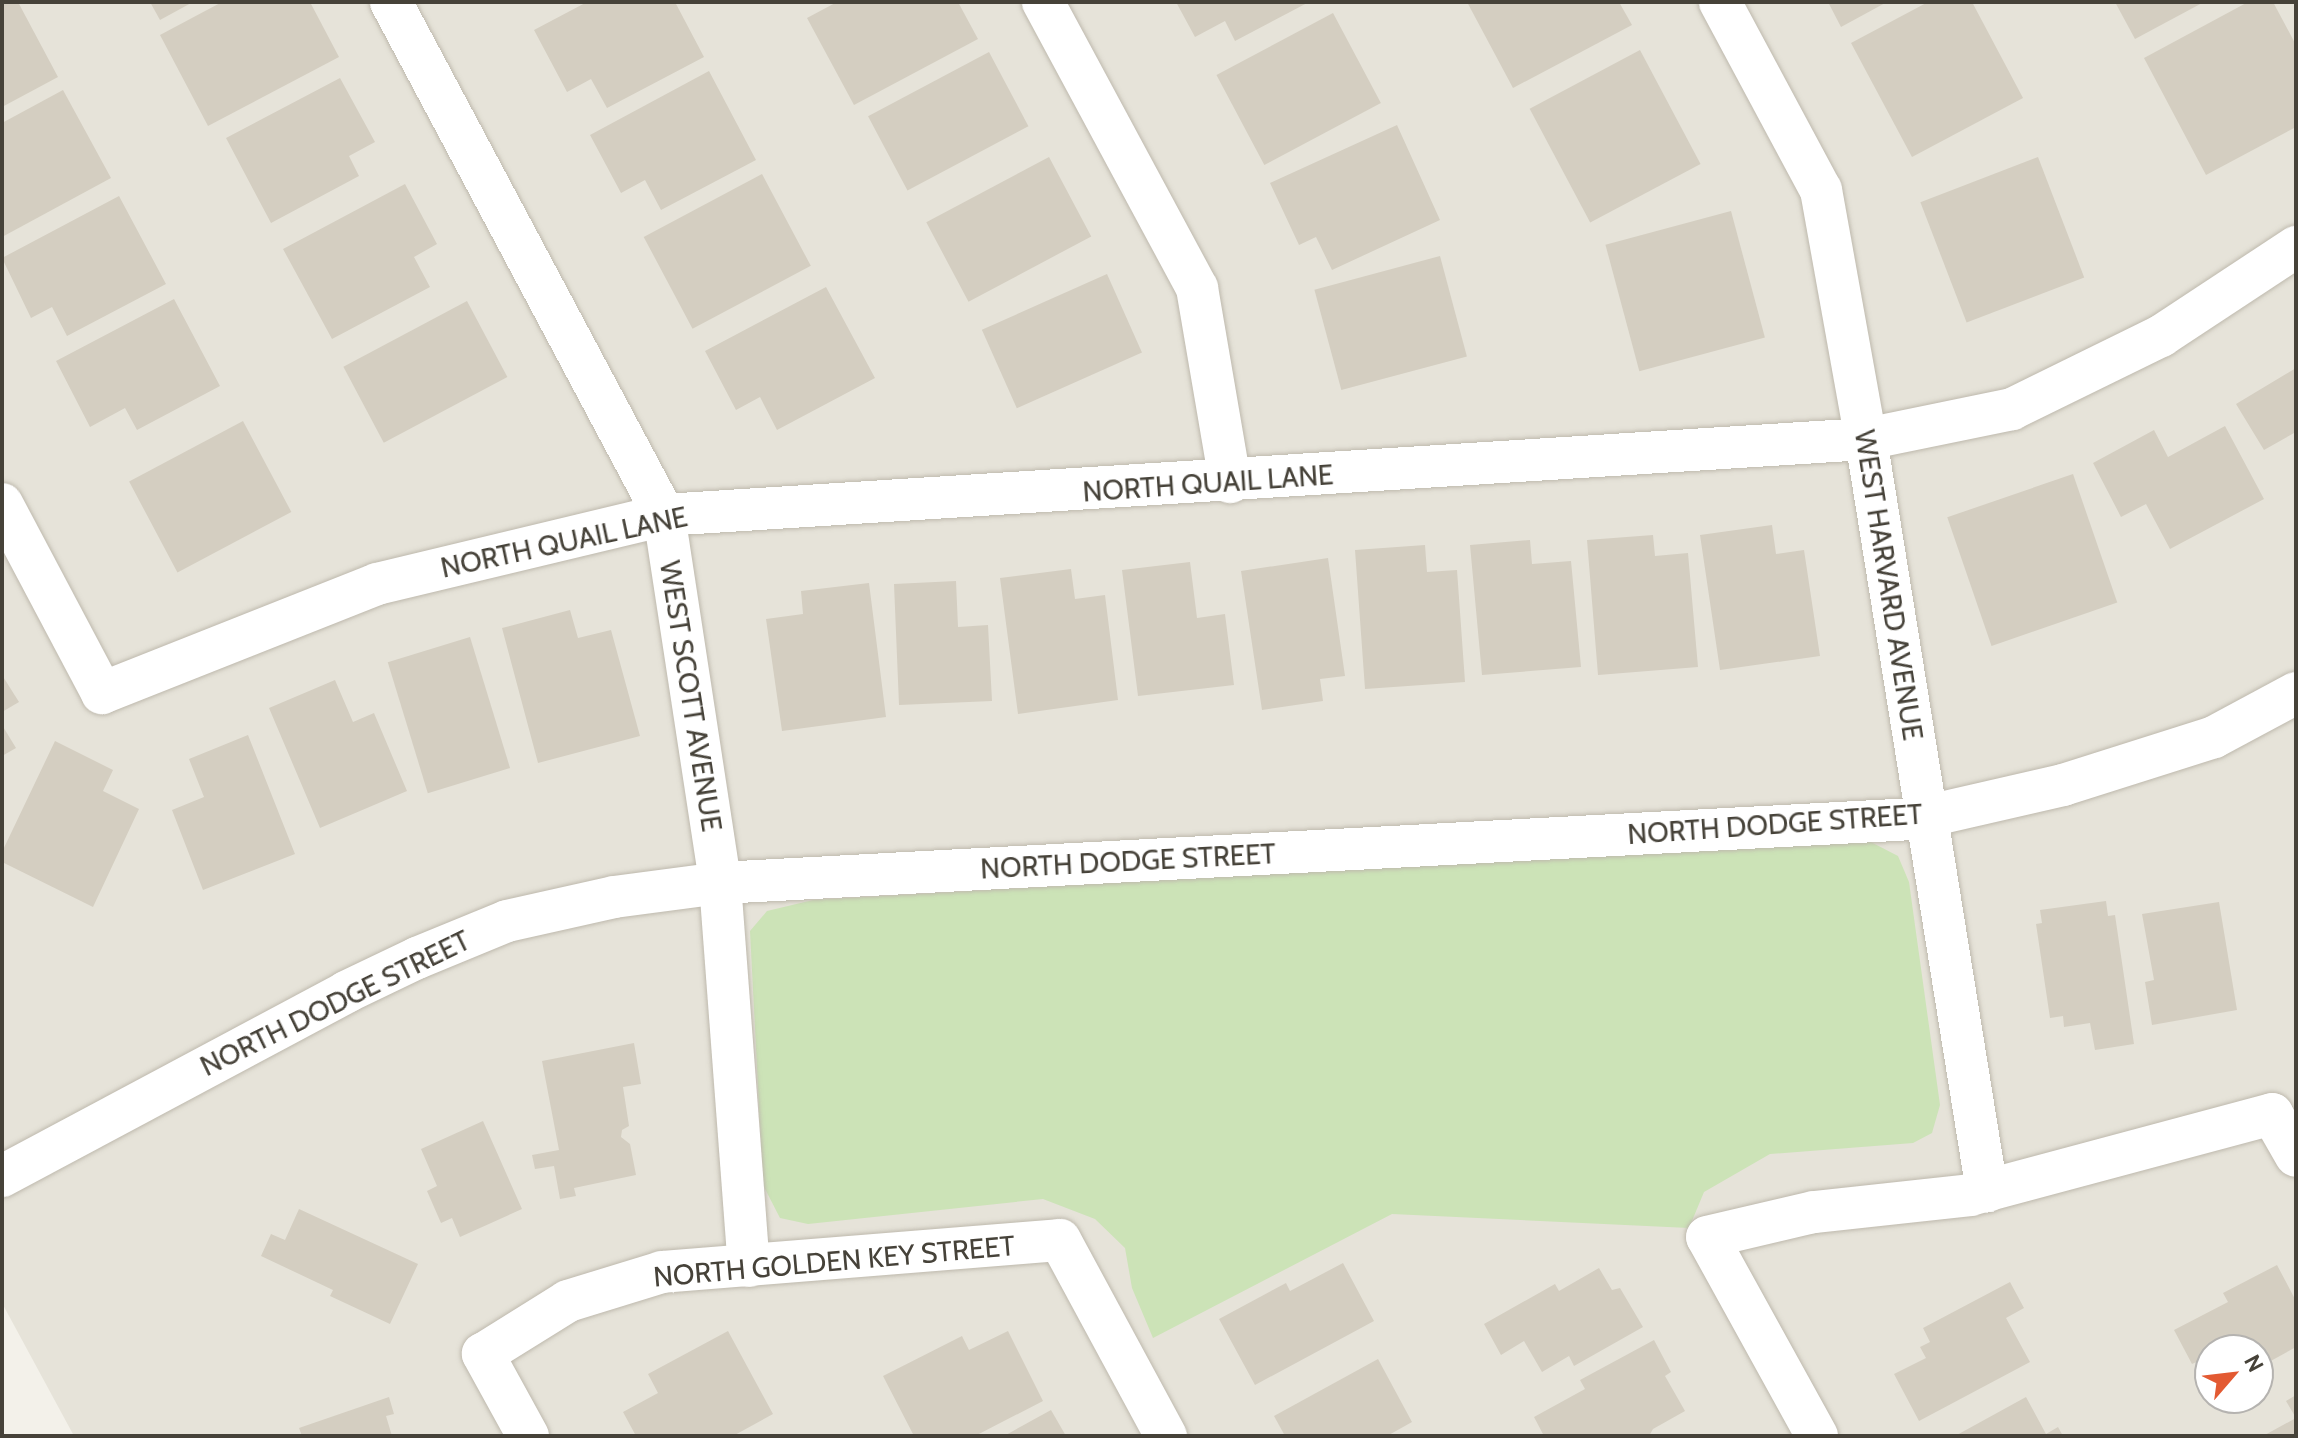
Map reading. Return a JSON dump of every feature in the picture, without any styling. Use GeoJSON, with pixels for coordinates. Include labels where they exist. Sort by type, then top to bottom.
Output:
{"type":"FeatureCollection","features":[{"type":"Feature","properties":{"kind":"street","name":"WEST SCOTT AVENUE"},"geometry":{"type":"LineString","coordinates":[[391,2],[664,515],[720,883],[749,1266]]}},
{"type":"Feature","properties":{"kind":"street"},"geometry":{"type":"LineString","coordinates":[[1043,2],[1197,288],[1230,482]]}},
{"type":"Feature","properties":{"kind":"street","name":"WEST HARVARD AVENUE"},"geometry":{"type":"LineString","coordinates":[[1720,2],[1821,190],[1866,439],[1987,1191]]}},
{"type":"Feature","properties":{"kind":"street","name":"NORTH QUAIL LANE"},"geometry":{"type":"LineString","coordinates":[[2,504],[102,693],[377,584],[664,515],[1230,482],[1866,439],[2012,409],[2161,336],[2296,247]]}},
{"type":"Feature","properties":{"kind":"street","name":"NORTH DODGE STREET"},"geometry":{"type":"LineString","coordinates":[[2,1176],[346,992],[507,921],[614,897],[720,883],[1926,816],[2063,785],[2214,737],[2296,693]]}},
{"type":"Feature","properties":{"kind":"street"},"geometry":{"type":"LineString","coordinates":[[1817,1436],[1707,1237],[1814,1212],[1987,1191],[2272,1114],[2296,1156]]}},
{"type":"Feature","properties":{"kind":"street","name":"NORTH GOLDEN KEY STREET"},"geometry":{"type":"LineString","coordinates":[[528,1436],[483,1354],[568,1301],[662,1272],[1060,1240],[1166,1436]]}},
{"type":"Feature","properties":{"kind":"shaded area"},"geometry":{"type":"Polygon","coordinates":[[[2,2],[2296,2],[2296,1436],[74,1436],[2,1303],[2,2]]]}},
{"type":"Feature","properties":{"kind":"green space"},"geometry":{"type":"Polygon","coordinates":[[[1867,840],[1898,856],[1909,882],[1940,1105],[1932,1133],[1913,1143],[1770,1154],[1704,1192],[1689,1228],[1392,1214],[1153,1338],[1132,1288],[1125,1248],[1095,1219],[1043,1199],[808,1224],[780,1218],[763,1185],[750,931],[767,911],[813,900],[1867,840]]]}},
{"type":"Feature","properties":{"kind":"building"},"geometry":{"type":"Polygon","coordinates":[[[2,2],[18,2],[58,77],[2,107],[2,2]]]}},
{"type":"Feature","properties":{"kind":"building"},"geometry":{"type":"Polygon","coordinates":[[[150,2],[193,2],[160,20],[150,2]]]}},
{"type":"Feature","properties":{"kind":"building"},"geometry":{"type":"Polygon","coordinates":[[[222,2],[310,2],[339,57],[208,126],[160,35],[222,2]]]}},
{"type":"Feature","properties":{"kind":"building"},"geometry":{"type":"Polygon","coordinates":[[[587,2],[675,2],[704,57],[607,108],[591,79],[567,92],[534,30],[587,2]]]}},
{"type":"Feature","properties":{"kind":"building"},"geometry":{"type":"Polygon","coordinates":[[[837,2],[958,2],[978,39],[854,105],[807,18],[837,2]]]}},
{"type":"Feature","properties":{"kind":"building"},"geometry":{"type":"Polygon","coordinates":[[[1176,2],[1309,2],[1235,41],[1225,21],[1195,37],[1176,2]]]}},
{"type":"Feature","properties":{"kind":"building"},"geometry":{"type":"Polygon","coordinates":[[[1467,2],[1619,2],[1632,25],[1513,88],[1467,2]]]}},
{"type":"Feature","properties":{"kind":"building"},"geometry":{"type":"Polygon","coordinates":[[[1828,2],[1887,2],[1841,27],[1828,2]]]}},
{"type":"Feature","properties":{"kind":"building"},"geometry":{"type":"Polygon","coordinates":[[[1928,2],[1972,2],[2023,98],[1912,157],[1851,43],[1928,2]]]}},
{"type":"Feature","properties":{"kind":"building"},"geometry":{"type":"Polygon","coordinates":[[[2115,2],[2204,2],[2135,39],[2115,2]]]}},
{"type":"Feature","properties":{"kind":"building"},"geometry":{"type":"Polygon","coordinates":[[[2248,2],[2273,2],[2296,45],[2296,127],[2206,175],[2144,58],[2248,2]]]}},
{"type":"Feature","properties":{"kind":"building"},"geometry":{"type":"Polygon","coordinates":[[[1333,13],[1381,103],[1264,165],[1216,75],[1333,13]]]}},
{"type":"Feature","properties":{"kind":"building"},"geometry":{"type":"Polygon","coordinates":[[[1640,50],[1701,164],[1590,223],[1530,109],[1640,50]]]}},
{"type":"Feature","properties":{"kind":"building"},"geometry":{"type":"Polygon","coordinates":[[[989,52],[1028,126],[907,190],[868,116],[989,52]]]}},
{"type":"Feature","properties":{"kind":"building"},"geometry":{"type":"Polygon","coordinates":[[[709,71],[756,160],[661,210],[645,180],[621,193],[590,135],[709,71]]]}},
{"type":"Feature","properties":{"kind":"building"},"geometry":{"type":"Polygon","coordinates":[[[340,78],[375,142],[349,156],[359,176],[271,223],[226,138],[340,78]]]}},
{"type":"Feature","properties":{"kind":"building"},"geometry":{"type":"Polygon","coordinates":[[[63,90],[111,178],[2,237],[2,123],[63,90]]]}},
{"type":"Feature","properties":{"kind":"building"},"geometry":{"type":"Polygon","coordinates":[[[1397,125],[1440,220],[1332,270],[1316,237],[1299,245],[1270,183],[1397,125]]]}},
{"type":"Feature","properties":{"kind":"building"},"geometry":{"type":"Polygon","coordinates":[[[1049,157],[1091,236],[969,302],[926,222],[1049,157]]]}},
{"type":"Feature","properties":{"kind":"building"},"geometry":{"type":"Polygon","coordinates":[[[2038,157],[2084,277],[1967,323],[1920,202],[2038,157]]]}},
{"type":"Feature","properties":{"kind":"building"},"geometry":{"type":"Polygon","coordinates":[[[762,174],[811,266],[693,329],[644,237],[762,174]]]}},
{"type":"Feature","properties":{"kind":"building"},"geometry":{"type":"Polygon","coordinates":[[[405,184],[437,244],[414,257],[430,287],[332,339],[283,249],[405,184]]]}},
{"type":"Feature","properties":{"kind":"building"},"geometry":{"type":"Polygon","coordinates":[[[119,196],[166,284],[67,336],[52,307],[31,318],[2,258],[119,196]]]}},
{"type":"Feature","properties":{"kind":"building"},"geometry":{"type":"Polygon","coordinates":[[[1731,211],[1765,338],[1639,371],[1605,245],[1731,211]]]}},
{"type":"Feature","properties":{"kind":"building"},"geometry":{"type":"Polygon","coordinates":[[[1440,256],[1467,356],[1341,390],[1314,290],[1440,256]]]}},
{"type":"Feature","properties":{"kind":"building"},"geometry":{"type":"Polygon","coordinates":[[[1107,274],[1142,353],[1017,408],[982,330],[1107,274]]]}},
{"type":"Feature","properties":{"kind":"building"},"geometry":{"type":"Polygon","coordinates":[[[826,287],[875,378],[777,430],[760,397],[736,410],[705,351],[826,287]]]}},
{"type":"Feature","properties":{"kind":"building"},"geometry":{"type":"Polygon","coordinates":[[[174,299],[220,386],[137,430],[125,408],[90,427],[56,361],[174,299]]]}},
{"type":"Feature","properties":{"kind":"building"},"geometry":{"type":"Polygon","coordinates":[[[467,301],[507,377],[384,443],[343,367],[467,301]]]}},
{"type":"Feature","properties":{"kind":"building"},"geometry":{"type":"Polygon","coordinates":[[[2296,368],[2296,437],[2294,433],[2264,450],[2236,404],[2296,368]]]}},
{"type":"Feature","properties":{"kind":"building"},"geometry":{"type":"Polygon","coordinates":[[[243,421],[291,512],[177,573],[129,482],[243,421]]]}},
{"type":"Feature","properties":{"kind":"building"},"geometry":{"type":"Polygon","coordinates":[[[2225,426],[2264,499],[2170,549],[2146,504],[2121,517],[2093,463],[2154,430],[2168,457],[2225,426]]]}},
{"type":"Feature","properties":{"kind":"building"},"geometry":{"type":"Polygon","coordinates":[[[2073,474],[2117,603],[1992,646],[1947,517],[2073,474]]]}},
{"type":"Feature","properties":{"kind":"building"},"geometry":{"type":"Polygon","coordinates":[[[1772,525],[1776,554],[1804,550],[1820,656],[1720,670],[1700,535],[1772,525]]]}},
{"type":"Feature","properties":{"kind":"building"},"geometry":{"type":"Polygon","coordinates":[[[1653,535],[1655,556],[1688,553],[1698,667],[1598,675],[1587,540],[1653,535]]]}},
{"type":"Feature","properties":{"kind":"building"},"geometry":{"type":"Polygon","coordinates":[[[1530,540],[1532,564],[1571,561],[1581,667],[1482,675],[1470,545],[1530,540]]]}},
{"type":"Feature","properties":{"kind":"building"},"geometry":{"type":"Polygon","coordinates":[[[1425,545],[1427,572],[1457,570],[1465,682],[1365,689],[1355,550],[1425,545]]]}},
{"type":"Feature","properties":{"kind":"building"},"geometry":{"type":"Polygon","coordinates":[[[1328,558],[1345,676],[1320,679],[1323,701],[1262,710],[1241,571],[1328,558]]]}},
{"type":"Feature","properties":{"kind":"building"},"geometry":{"type":"Polygon","coordinates":[[[1190,562],[1197,618],[1225,614],[1234,685],[1138,696],[1122,570],[1190,562]]]}},
{"type":"Feature","properties":{"kind":"building"},"geometry":{"type":"Polygon","coordinates":[[[1071,569],[1075,599],[1105,595],[1118,700],[1018,714],[1000,578],[1071,569]]]}},
{"type":"Feature","properties":{"kind":"building"},"geometry":{"type":"Polygon","coordinates":[[[956,581],[958,627],[988,625],[992,701],[899,705],[894,584],[956,581]]]}},
{"type":"Feature","properties":{"kind":"building"},"geometry":{"type":"Polygon","coordinates":[[[869,583],[886,717],[782,731],[766,619],[803,614],[801,591],[869,583]]]}},
{"type":"Feature","properties":{"kind":"building"},"geometry":{"type":"Polygon","coordinates":[[[570,610],[578,638],[611,630],[640,736],[538,763],[502,628],[570,610]]]}},
{"type":"Feature","properties":{"kind":"building"},"geometry":{"type":"Polygon","coordinates":[[[470,637],[510,768],[428,793],[388,662],[470,637]]]}},
{"type":"Feature","properties":{"kind":"building"},"geometry":{"type":"Polygon","coordinates":[[[2,675],[19,702],[2,712],[2,675]]]}},
{"type":"Feature","properties":{"kind":"building"},"geometry":{"type":"Polygon","coordinates":[[[335,680],[353,722],[374,713],[407,791],[320,828],[269,708],[335,680]]]}},
{"type":"Feature","properties":{"kind":"building"},"geometry":{"type":"Polygon","coordinates":[[[2,725],[16,748],[2,756],[2,725]]]}},
{"type":"Feature","properties":{"kind":"building"},"geometry":{"type":"Polygon","coordinates":[[[248,735],[295,854],[203,890],[172,810],[204,797],[189,759],[248,735]]]}},
{"type":"Feature","properties":{"kind":"building"},"geometry":{"type":"Polygon","coordinates":[[[55,741],[113,770],[103,791],[139,809],[93,907],[2,862],[2,852],[55,741]]]}},
{"type":"Feature","properties":{"kind":"building"},"geometry":{"type":"Polygon","coordinates":[[[2106,901],[2108,916],[2115,915],[2134,1044],[2095,1050],[2090,1023],[2064,1027],[2063,1016],[2050,1018],[2036,924],[2042,923],[2040,910],[2106,901]]]}},
{"type":"Feature","properties":{"kind":"building"},"geometry":{"type":"Polygon","coordinates":[[[2219,902],[2237,1010],[2152,1025],[2145,982],[2154,980],[2142,914],[2219,902]]]}},
{"type":"Feature","properties":{"kind":"building"},"geometry":{"type":"Polygon","coordinates":[[[634,1043],[641,1084],[623,1087],[629,1126],[622,1130],[621,1137],[630,1144],[636,1175],[574,1188],[576,1196],[560,1199],[554,1166],[535,1169],[532,1155],[559,1150],[542,1061],[634,1043]]]}},
{"type":"Feature","properties":{"kind":"building"},"geometry":{"type":"Polygon","coordinates":[[[483,1121],[522,1209],[460,1237],[452,1218],[441,1223],[427,1191],[437,1186],[421,1149],[483,1121]]]}},
{"type":"Feature","properties":{"kind":"building"},"geometry":{"type":"Polygon","coordinates":[[[299,1209],[418,1264],[390,1324],[330,1296],[333,1290],[261,1256],[271,1234],[285,1240],[299,1209]]]}},
{"type":"Feature","properties":{"kind":"building"},"geometry":{"type":"Polygon","coordinates":[[[1343,1263],[1374,1321],[1255,1385],[1219,1319],[1286,1283],[1290,1291],[1343,1263]]]}},
{"type":"Feature","properties":{"kind":"building"},"geometry":{"type":"Polygon","coordinates":[[[2277,1265],[2296,1301],[2296,1347],[2274,1359],[2274,1334],[2194,1334],[2192,1364],[2174,1330],[2228,1302],[2223,1293],[2277,1265]]]}},
{"type":"Feature","properties":{"kind":"building"},"geometry":{"type":"Polygon","coordinates":[[[1599,1268],[1612,1290],[1620,1288],[1643,1327],[1574,1366],[1569,1356],[1542,1372],[1524,1341],[1501,1355],[1484,1324],[1555,1284],[1559,1291],[1599,1268]]]}},
{"type":"Feature","properties":{"kind":"building"},"geometry":{"type":"Polygon","coordinates":[[[2010,1282],[2024,1308],[2006,1318],[2030,1362],[1919,1421],[1894,1374],[1926,1358],[1920,1347],[1930,1342],[1923,1328],[2010,1282]]]}},
{"type":"Feature","properties":{"kind":"building"},"geometry":{"type":"Polygon","coordinates":[[[728,1331],[773,1414],[733,1436],[636,1436],[623,1412],[658,1393],[648,1374],[728,1331]]]}},
{"type":"Feature","properties":{"kind":"building"},"geometry":{"type":"Polygon","coordinates":[[[1008,1331],[1043,1401],[975,1436],[914,1436],[883,1376],[962,1336],[969,1350],[1008,1331]]]}},
{"type":"Feature","properties":{"kind":"building"},"geometry":{"type":"Polygon","coordinates":[[[1654,1340],[1671,1372],[1665,1376],[1685,1411],[1653,1429],[1649,1436],[1544,1436],[1534,1417],[1585,1389],[1580,1380],[1654,1340]]]}},
{"type":"Feature","properties":{"kind":"building"},"geometry":{"type":"Polygon","coordinates":[[[1378,1359],[1412,1422],[1387,1436],[1285,1436],[1274,1416],[1378,1359]]]}},
{"type":"Feature","properties":{"kind":"building"},"geometry":{"type":"Polygon","coordinates":[[[2296,1395],[2296,1418],[2286,1401],[2296,1395]]]}},
{"type":"Feature","properties":{"kind":"building"},"geometry":{"type":"Polygon","coordinates":[[[389,1397],[394,1414],[386,1416],[392,1436],[302,1436],[299,1428],[389,1397]]]}},
{"type":"Feature","properties":{"kind":"building"},"geometry":{"type":"Polygon","coordinates":[[[2026,1397],[2046,1434],[2058,1427],[2063,1436],[1955,1436],[2026,1397]]]}},
{"type":"Feature","properties":{"kind":"building"},"geometry":{"type":"Polygon","coordinates":[[[1051,1410],[1066,1436],[1004,1436],[1051,1410]]]}},
{"type":"Feature","properties":{"kind":"building"},"geometry":{"type":"Polygon","coordinates":[[[2296,1418],[2296,1436],[2263,1436],[2296,1418]]]}}]}
